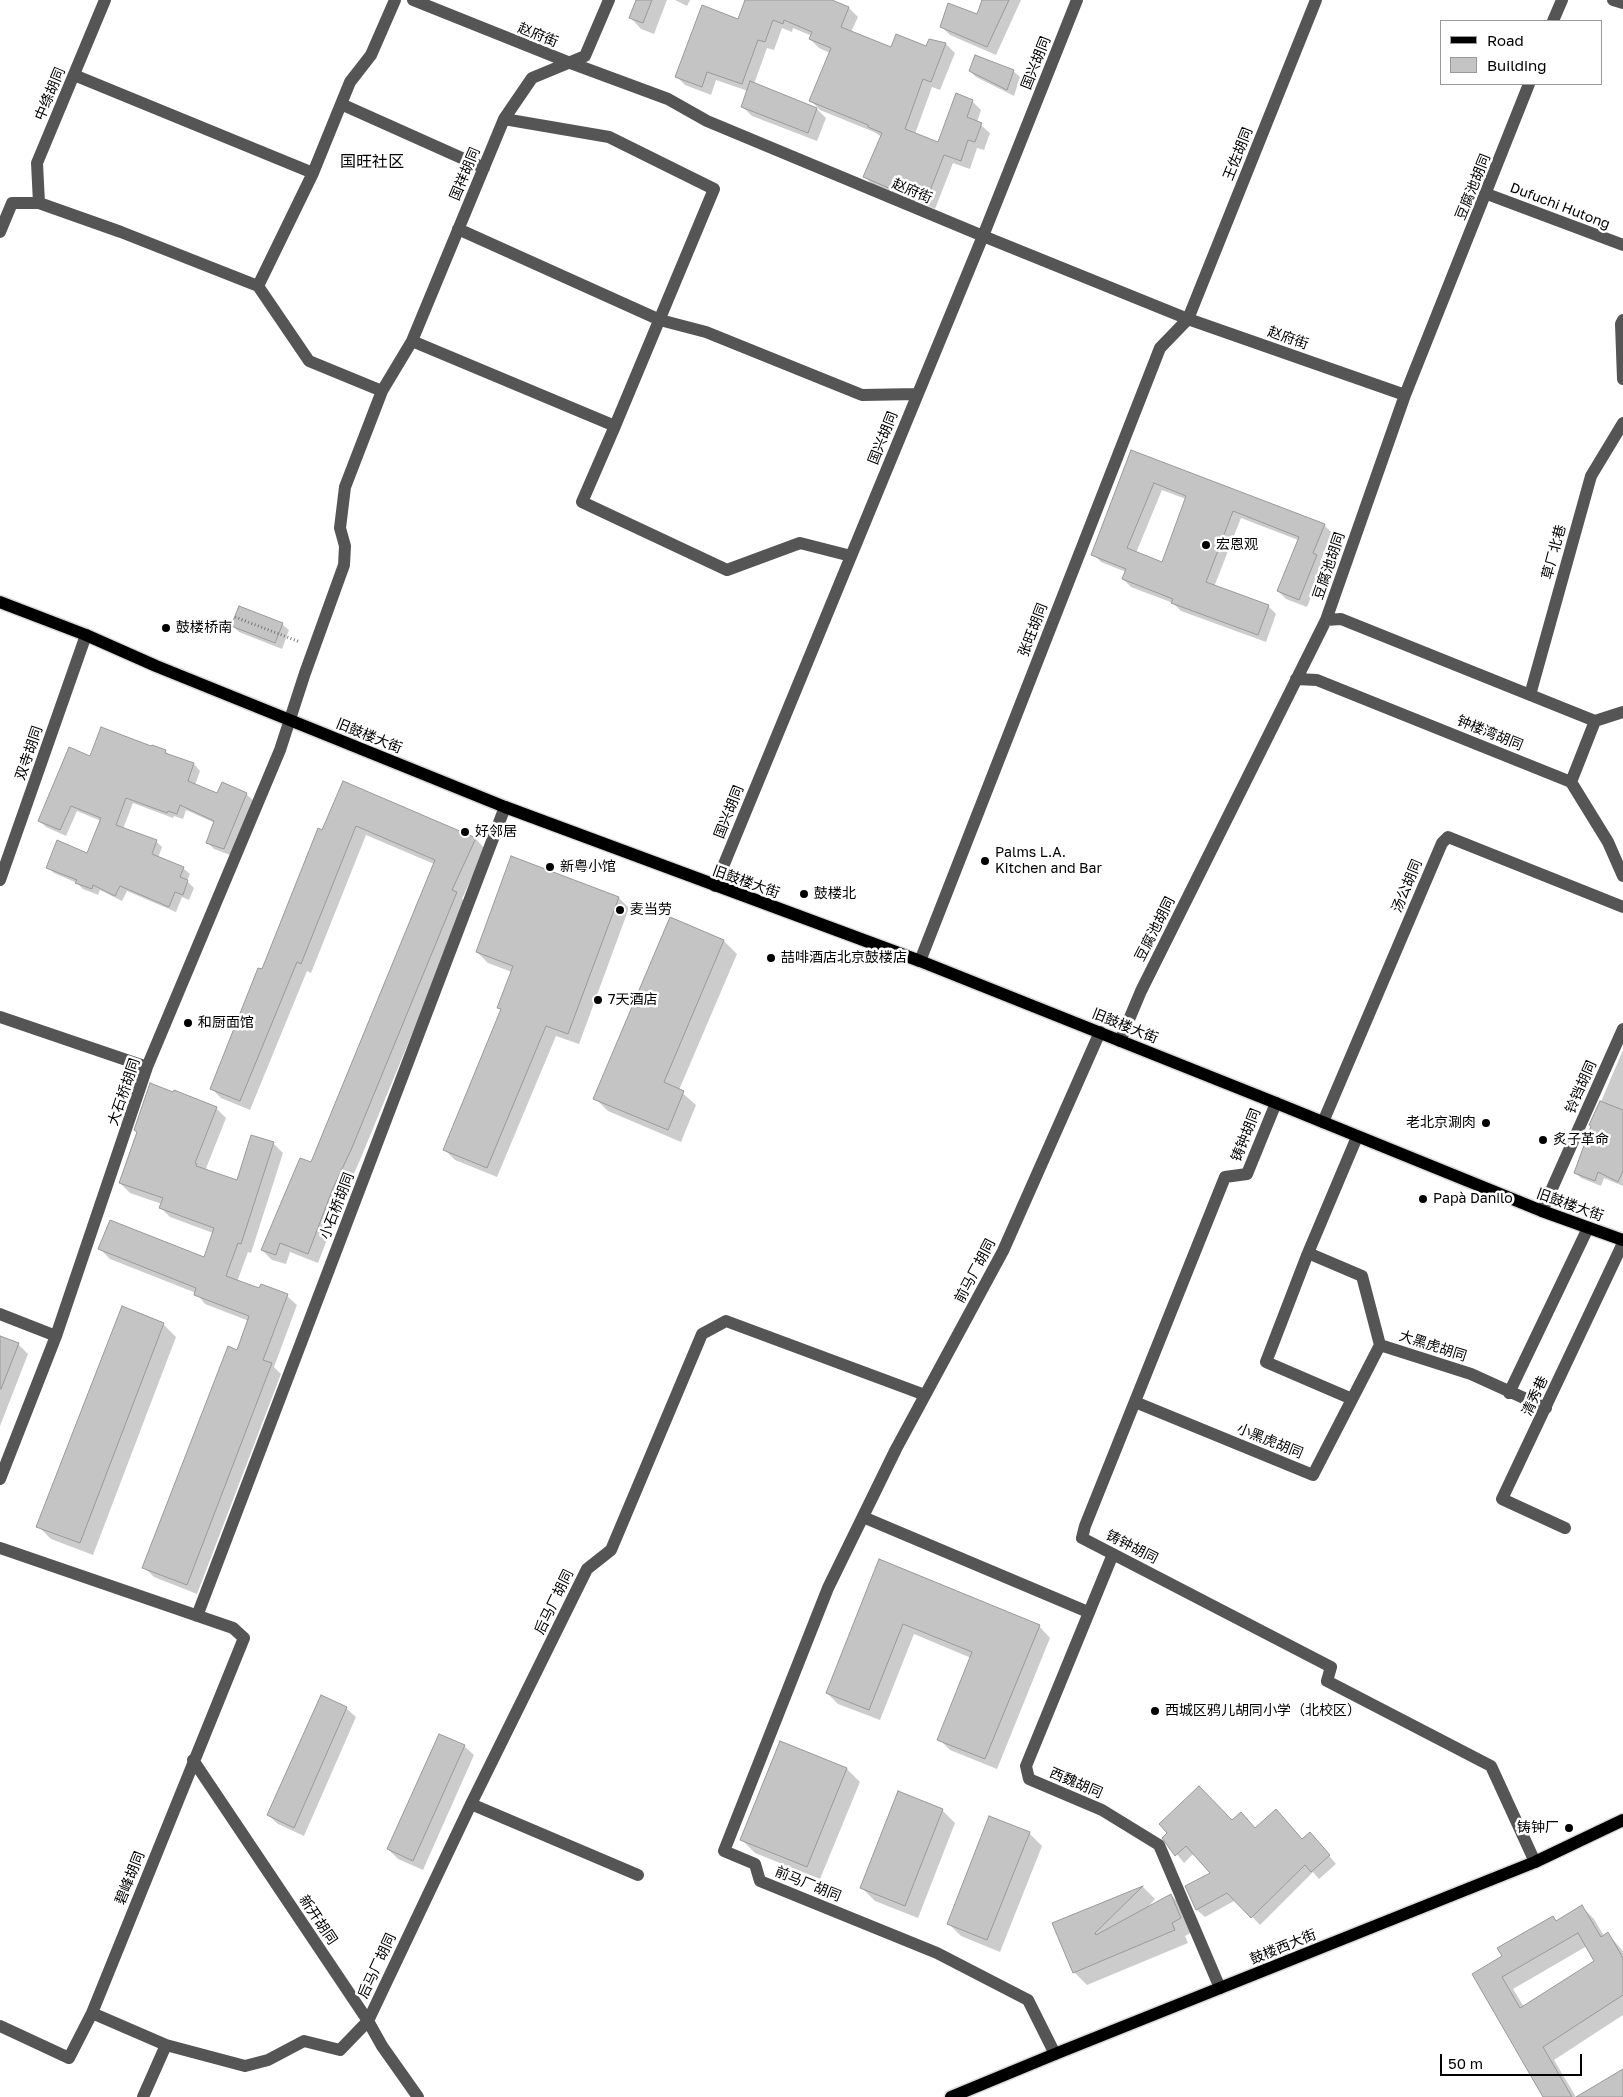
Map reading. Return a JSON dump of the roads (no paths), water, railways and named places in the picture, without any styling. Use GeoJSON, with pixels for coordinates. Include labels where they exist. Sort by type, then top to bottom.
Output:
{"type":"FeatureCollection","features":[{"type":"Feature","properties":{"kind":"main road","name":"旧鼓楼大街"},"geometry":{"type":"LineString","coordinates":[[0,602],[505,807],[920,961],[1542,1211],[1623,1241]]}},
{"type":"Feature","properties":{"kind":"main road","name":"鼓楼西大街"},"geometry":{"type":"LineString","coordinates":[[951,2097],[1535,1862],[1623,1820]]}},
{"type":"Feature","properties":{"kind":"street","name":"中绦胡同"},"geometry":{"type":"LineString","coordinates":[[39,203],[37,163],[105,0]]}},
{"type":"Feature","properties":{"kind":"street"},"geometry":{"type":"LineString","coordinates":[[258,286],[312,174],[350,82],[371,55],[395,0]]}},
{"type":"Feature","properties":{"kind":"street","name":"赵府街"},"geometry":{"type":"LineString","coordinates":[[413,0],[568,62],[668,99],[707,121],[982,236],[1188,319],[1405,394]]}},
{"type":"Feature","properties":{"kind":"street","name":"国祥胡同"},"geometry":{"type":"LineString","coordinates":[[314,648],[344,565],[345,546],[340,528],[341,504],[345,486],[382,391],[412,341],[504,119],[532,78],[585,56],[609,0]]}},
{"type":"Feature","properties":{"kind":"street","name":"国兴胡同"},"geometry":{"type":"LineString","coordinates":[[715,886],[918,394],[1077,0]]}},
{"type":"Feature","properties":{"kind":"street","name":"王佐胡同"},"geometry":{"type":"LineString","coordinates":[[1188,319],[1316,0]]}},
{"type":"Feature","properties":{"kind":"street"},"geometry":{"type":"LineString","coordinates":[[1553,20],[1562,0]]}},
{"type":"Feature","properties":{"kind":"street"},"geometry":{"type":"LineString","coordinates":[[1613,0],[1623,4]]}},
{"type":"Feature","properties":{"kind":"street"},"geometry":{"type":"LineString","coordinates":[[74,75],[312,174]]}},
{"type":"Feature","properties":{"kind":"street","name":"豆腐池胡同"},"geometry":{"type":"LineString","coordinates":[[1120,1041],[1140,990],[1326,620],[1405,394],[1529,85]]}},
{"type":"Feature","properties":{"kind":"street"},"geometry":{"type":"LineString","coordinates":[[341,104],[484,168]]}},
{"type":"Feature","properties":{"kind":"street"},"geometry":{"type":"LineString","coordinates":[[504,119],[609,137],[714,189],[582,502],[726,570],[800,543],[851,556]]}},
{"type":"Feature","properties":{"kind":"street","name":"Dufuchi Hutong"},"geometry":{"type":"LineString","coordinates":[[1486,194],[1623,246]]}},
{"type":"Feature","properties":{"kind":"street"},"geometry":{"type":"LineString","coordinates":[[0,232],[12,203],[39,203],[121,232],[258,286],[309,361],[382,391]]}},
{"type":"Feature","properties":{"kind":"street"},"geometry":{"type":"LineString","coordinates":[[458,228],[660,320],[706,332],[862,395],[918,394]]}},
{"type":"Feature","properties":{"kind":"street","name":"张旺胡同"},"geometry":{"type":"LineString","coordinates":[[920,961],[1160,348],[1188,319]]}},
{"type":"Feature","properties":{"kind":"street"},"geometry":{"type":"LineString","coordinates":[[1623,320],[1621,324],[1623,379]]}},
{"type":"Feature","properties":{"kind":"street"},"geometry":{"type":"LineString","coordinates":[[412,341],[615,426]]}},
{"type":"Feature","properties":{"kind":"street","name":"草厂北巷"},"geometry":{"type":"LineString","coordinates":[[1530,695],[1591,476],[1623,423]]}},
{"type":"Feature","properties":{"kind":"street"},"geometry":{"type":"LineString","coordinates":[[1326,620],[1342,619],[1595,721],[1623,712]]}},
{"type":"Feature","properties":{"kind":"street","name":"双寺胡同"},"geometry":{"type":"LineString","coordinates":[[0,880],[86,636]]}},
{"type":"Feature","properties":{"kind":"street","name":"大石桥胡同"},"geometry":{"type":"LineString","coordinates":[[0,1479],[56,1336],[147,1067],[280,750],[314,648]]}},
{"type":"Feature","properties":{"kind":"street","name":"钟楼湾胡同"},"geometry":{"type":"LineString","coordinates":[[1296,679],[1317,680],[1571,782]]}},
{"type":"Feature","properties":{"kind":"street"},"geometry":{"type":"LineString","coordinates":[[1595,721],[1571,782],[1608,842],[1623,876]]}},
{"type":"Feature","properties":{"kind":"street","name":"小石桥胡同"},"geometry":{"type":"LineString","coordinates":[[197,1616],[505,807]]}},
{"type":"Feature","properties":{"kind":"street","name":"汤公胡同"},"geometry":{"type":"LineString","coordinates":[[1323,1122],[1442,842],[1448,837],[1623,907]]}},
{"type":"Feature","properties":{"kind":"street"},"geometry":{"type":"LineString","coordinates":[[0,1017],[147,1067]]}},
{"type":"Feature","properties":{"kind":"street","name":"铃铛胡同"},"geometry":{"type":"LineString","coordinates":[[1542,1211],[1623,1029]]}},
{"type":"Feature","properties":{"kind":"street","name":"前马厂胡同"},"geometry":{"type":"LineString","coordinates":[[1055,2054],[1028,2000],[937,1953],[760,1881],[755,1864],[724,1851],[828,1588],[925,1395],[1003,1251],[1100,1032]]}},
{"type":"Feature","properties":{"kind":"street","name":"铸钟胡同"},"geometry":{"type":"LineString","coordinates":[[1276,1103],[1247,1174],[1225,1177],[1085,1526],[1082,1538],[1331,1667],[1327,1681],[1491,1766],[1535,1862]]}},
{"type":"Feature","properties":{"kind":"street"},"geometry":{"type":"LineString","coordinates":[[1352,1399],[1266,1362],[1308,1253],[1357,1137]]}},
{"type":"Feature","properties":{"kind":"street"},"geometry":{"type":"LineString","coordinates":[[1509,1393],[1588,1228]]}},
{"type":"Feature","properties":{"kind":"street","name":"清秀巷"},"geometry":{"type":"LineString","coordinates":[[1565,1528],[1502,1499],[1623,1241]]}},
{"type":"Feature","properties":{"kind":"street","name":"大黑虎胡同"},"geometry":{"type":"LineString","coordinates":[[1308,1253],[1362,1276],[1380,1345],[1472,1374],[1509,1393],[1546,1408]]}},
{"type":"Feature","properties":{"kind":"street"},"geometry":{"type":"LineString","coordinates":[[0,1314],[56,1336]]}},
{"type":"Feature","properties":{"kind":"street","name":"后马厂胡同"},"geometry":{"type":"LineString","coordinates":[[166,2045],[245,2066],[268,2060],[304,2041],[340,2050],[368,2021],[471,1804],[587,1569],[611,1550],[702,1334],[726,1321],[925,1395]]}},
{"type":"Feature","properties":{"kind":"street","name":"小黑虎胡同"},"geometry":{"type":"LineString","coordinates":[[1135,1402],[1314,1475],[1380,1345]]}},
{"type":"Feature","properties":{"kind":"street"},"geometry":{"type":"LineString","coordinates":[[863,1517],[1088,1612]]}},
{"type":"Feature","properties":{"kind":"street"},"geometry":{"type":"LineString","coordinates":[[0,1548],[197,1616]]}},
{"type":"Feature","properties":{"kind":"street","name":"西魏胡同"},"geometry":{"type":"LineString","coordinates":[[1113,1554],[1026,1766],[1029,1779],[1102,1810],[1159,1845],[1220,1988]]}},
{"type":"Feature","properties":{"kind":"street","name":"碧峰胡同"},"geometry":{"type":"LineString","coordinates":[[0,2026],[69,2058],[92,2012],[244,1638],[232,1628],[197,1616]]}},
{"type":"Feature","properties":{"kind":"street","name":"新开胡同"},"geometry":{"type":"LineString","coordinates":[[193,1760],[368,2021],[382,2046],[418,2097]]}},
{"type":"Feature","properties":{"kind":"street"},"geometry":{"type":"LineString","coordinates":[[471,1804],[638,1876]]}},
{"type":"Feature","properties":{"kind":"street"},"geometry":{"type":"LineString","coordinates":[[92,2012],[166,2045],[143,2097]]}},
{"type":"Feature","properties":{"kind":"place","name":"宏恩观"},"geometry":{"type":"Point","coordinates":[1206,545]}},
{"type":"Feature","properties":{"kind":"place","name":"鼓楼桥南"},"geometry":{"type":"Point","coordinates":[166,628]}},
{"type":"Feature","properties":{"kind":"place","name":"好邻居"},"geometry":{"type":"Point","coordinates":[465,832]}},
{"type":"Feature","properties":{"kind":"place","name":"Palms L.A. Kitchen and Bar"},"geometry":{"type":"Point","coordinates":[985,861]}},
{"type":"Feature","properties":{"kind":"place","name":"新粤小馆"},"geometry":{"type":"Point","coordinates":[550,867]}},
{"type":"Feature","properties":{"kind":"place","name":"鼓楼北"},"geometry":{"type":"Point","coordinates":[804,894]}},
{"type":"Feature","properties":{"kind":"place","name":"麦当劳"},"geometry":{"type":"Point","coordinates":[620,910]}},
{"type":"Feature","properties":{"kind":"place","name":"喆啡酒店北京鼓楼店"},"geometry":{"type":"Point","coordinates":[771,958]}},
{"type":"Feature","properties":{"kind":"place","name":"7天酒店"},"geometry":{"type":"Point","coordinates":[598,1000]}},
{"type":"Feature","properties":{"kind":"place","name":"和厨面馆"},"geometry":{"type":"Point","coordinates":[188,1023]}},
{"type":"Feature","properties":{"kind":"place","name":"老北京涮肉"},"geometry":{"type":"Point","coordinates":[1486,1123]}},
{"type":"Feature","properties":{"kind":"place","name":"炙子革命"},"geometry":{"type":"Point","coordinates":[1543,1140]}},
{"type":"Feature","properties":{"kind":"place","name":"Papà Danilo"},"geometry":{"type":"Point","coordinates":[1423,1199]}},
{"type":"Feature","properties":{"kind":"place","name":"西城区鸦儿胡同小学（北校区）"},"geometry":{"type":"Point","coordinates":[1155,1711]}},
{"type":"Feature","properties":{"kind":"place","name":"铸钟厂"},"geometry":{"type":"Point","coordinates":[1569,1828]}},
{"type":"Feature","properties":{"kind":"district","name":"国旺社区"},"geometry":{"type":"Point","coordinates":[372,162]}}]}
